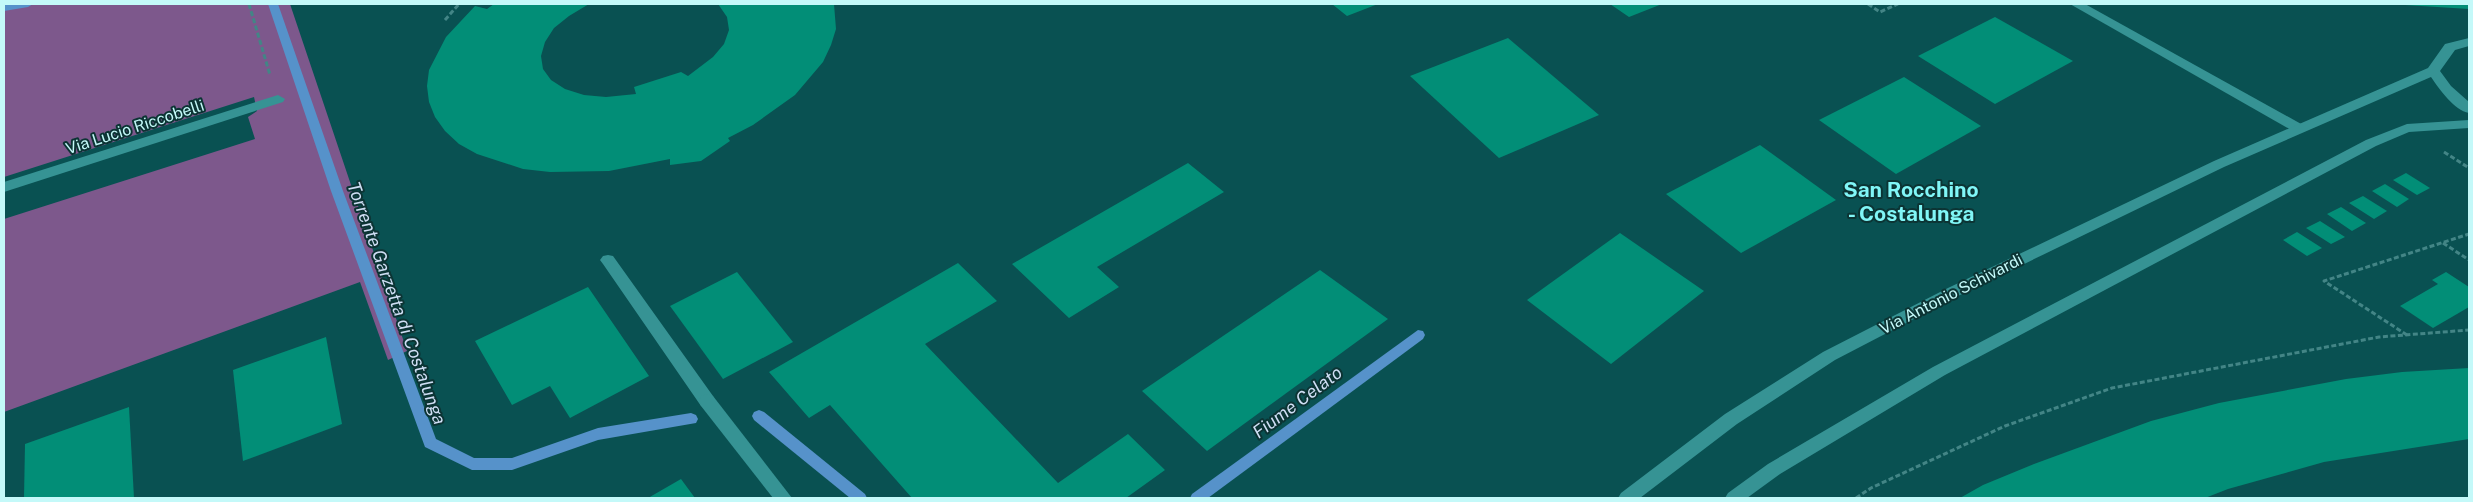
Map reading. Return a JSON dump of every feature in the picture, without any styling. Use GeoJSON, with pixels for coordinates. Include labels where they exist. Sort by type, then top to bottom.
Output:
{"type":"FeatureCollection","features":[{"type":"Feature","properties":{"kind":"street"},"geometry":{"type":"LineString","coordinates":[[2076,4],[2298,128]]}},
{"type":"Feature","properties":{"kind":"street"},"geometry":{"type":"LineString","coordinates":[[2469,42],[2450,47],[2440,58],[2433,71],[2446,89],[2469,109]]}},
{"type":"Feature","properties":{"kind":"street","name":"Via Antonio Schivardi"},"geometry":{"type":"LineString","coordinates":[[1626,498],[1739,413],[1829,356],[1969,284],[2298,128],[2379,96],[2433,71]]}},
{"type":"Feature","properties":{"kind":"street","name":"Via Lucio Riccobelli"},"geometry":{"type":"LineString","coordinates":[[4,187],[278,99]]}},
{"type":"Feature","properties":{"kind":"street"},"geometry":{"type":"LineString","coordinates":[[1734,498],[1774,469],[1939,372],[2371,143],[2407,128],[2469,124]]}},
{"type":"Feature","properties":{"kind":"street"},"geometry":{"type":"LineString","coordinates":[[608,260],[707,401],[783,498]]}},
{"type":"Feature","properties":{"kind":"path"},"geometry":{"type":"LineString","coordinates":[[249,4],[278,99]]}},
{"type":"Feature","properties":{"kind":"path"},"geometry":{"type":"LineString","coordinates":[[445,20],[459,4]]}},
{"type":"Feature","properties":{"kind":"path"},"geometry":{"type":"LineString","coordinates":[[1868,4],[1880,12],[1898,4]]}},
{"type":"Feature","properties":{"kind":"path"},"geometry":{"type":"LineString","coordinates":[[2439,149],[2469,168]]}},
{"type":"Feature","properties":{"kind":"path"},"geometry":{"type":"LineString","coordinates":[[2408,335],[2324,281],[2469,234]]}},
{"type":"Feature","properties":{"kind":"path"},"geometry":{"type":"LineString","coordinates":[[2442,243],[2469,260]]}},
{"type":"Feature","properties":{"kind":"path"},"geometry":{"type":"LineString","coordinates":[[1856,498],[1871,488],[2005,426],[2112,388],[2379,337],[2469,330]]}},
{"type":"Feature","properties":{"kind":"shaded area"},"geometry":{"type":"Polygon","coordinates":[[[4,4],[290,4],[407,351],[388,360],[360,282],[4,412],[4,219],[255,139],[248,117],[257,111],[254,97],[4,177],[4,4]]]}},
{"type":"Feature","properties":{"kind":"building"},"geometry":{"type":"Polygon","coordinates":[[[494,4],[589,4],[554,28],[545,42],[541,56],[543,69],[551,80],[565,89],[584,95],[606,97],[636,94],[634,87],[681,72],[688,76],[713,57],[724,44],[729,30],[727,17],[718,4],[834,4],[836,29],[823,62],[795,95],[753,125],[728,138],[730,141],[701,161],[670,165],[670,159],[609,171],[550,172],[523,169],[477,154],[459,144],[445,131],[435,117],[429,102],[427,86],[429,70],[446,37],[475,6],[487,9],[494,4]]]}},
{"type":"Feature","properties":{"kind":"building"},"geometry":{"type":"Polygon","coordinates":[[[1332,4],[1378,4],[1347,16],[1332,4]]]}},
{"type":"Feature","properties":{"kind":"building"},"geometry":{"type":"Polygon","coordinates":[[[1610,4],[1662,4],[1629,17],[1610,4]]]}},
{"type":"Feature","properties":{"kind":"building"},"geometry":{"type":"Polygon","coordinates":[[[2469,4],[2469,9],[2405,5],[2469,4]]]}},
{"type":"Feature","properties":{"kind":"building"},"geometry":{"type":"Polygon","coordinates":[[[1995,17],[2073,61],[1995,104],[1918,56],[1995,17]]]}},
{"type":"Feature","properties":{"kind":"building"},"geometry":{"type":"Polygon","coordinates":[[[1508,38],[1599,115],[1499,158],[1410,76],[1508,38]]]}},
{"type":"Feature","properties":{"kind":"building"},"geometry":{"type":"Polygon","coordinates":[[[1904,77],[1981,126],[1896,174],[1819,120],[1904,77]]]}},
{"type":"Feature","properties":{"kind":"building"},"geometry":{"type":"Polygon","coordinates":[[[1760,145],[1836,200],[1741,253],[1666,194],[1760,145]]]}},
{"type":"Feature","properties":{"kind":"building"},"geometry":{"type":"Polygon","coordinates":[[[1188,163],[1224,192],[1097,267],[1119,287],[1069,318],[1012,264],[1188,163]]]}},
{"type":"Feature","properties":{"kind":"building"},"geometry":{"type":"Polygon","coordinates":[[[2406,173],[2430,188],[2417,195],[2393,180],[2406,173]]]}},
{"type":"Feature","properties":{"kind":"building"},"geometry":{"type":"Polygon","coordinates":[[[2385,184],[2409,199],[2397,207],[2372,191],[2385,184]]]}},
{"type":"Feature","properties":{"kind":"building"},"geometry":{"type":"Polygon","coordinates":[[[2363,196],[2387,211],[2374,219],[2349,203],[2363,196]]]}},
{"type":"Feature","properties":{"kind":"building"},"geometry":{"type":"Polygon","coordinates":[[[2341,207],[2366,223],[2352,231],[2327,214],[2341,207]]]}},
{"type":"Feature","properties":{"kind":"building"},"geometry":{"type":"Polygon","coordinates":[[[2320,221],[2345,237],[2331,244],[2306,228],[2320,221]]]}},
{"type":"Feature","properties":{"kind":"building"},"geometry":{"type":"Polygon","coordinates":[[[2297,232],[2322,248],[2307,256],[2283,240],[2297,232]]]}},
{"type":"Feature","properties":{"kind":"building"},"geometry":{"type":"Polygon","coordinates":[[[1620,233],[1704,291],[1611,364],[1527,300],[1620,233]]]}},
{"type":"Feature","properties":{"kind":"building"},"geometry":{"type":"Polygon","coordinates":[[[958,263],[997,301],[925,344],[1058,483],[1128,434],[1165,470],[1126,498],[912,498],[830,405],[809,418],[769,372],[958,263]]]}},
{"type":"Feature","properties":{"kind":"building"},"geometry":{"type":"Polygon","coordinates":[[[1320,270],[1388,319],[1207,451],[1142,391],[1320,270]]]}},
{"type":"Feature","properties":{"kind":"building"},"geometry":{"type":"Polygon","coordinates":[[[737,272],[793,342],[723,379],[670,306],[737,272]]]}},
{"type":"Feature","properties":{"kind":"building"},"geometry":{"type":"Polygon","coordinates":[[[2446,272],[2469,287],[2469,307],[2433,328],[2400,306],[2438,284],[2432,280],[2446,272]]]}},
{"type":"Feature","properties":{"kind":"building"},"geometry":{"type":"Polygon","coordinates":[[[588,287],[649,376],[570,418],[550,386],[512,405],[475,341],[588,287]]]}},
{"type":"Feature","properties":{"kind":"building"},"geometry":{"type":"Polygon","coordinates":[[[326,337],[342,424],[243,461],[233,370],[326,337]]]}},
{"type":"Feature","properties":{"kind":"building"},"geometry":{"type":"Polygon","coordinates":[[[2469,368],[2469,439],[2324,462],[2228,489],[2205,498],[1960,498],[1983,485],[2034,464],[2151,421],[2219,403],[2346,379],[2402,372],[2469,368]]]}},
{"type":"Feature","properties":{"kind":"building"},"geometry":{"type":"Polygon","coordinates":[[[129,407],[134,498],[24,498],[25,444],[129,407]]]}},
{"type":"Feature","properties":{"kind":"building"},"geometry":{"type":"Polygon","coordinates":[[[681,479],[695,498],[648,498],[681,479]]]}},
{"type":"Feature","properties":{"kind":"waterway","name":"Torrente Garzetta di Costalunga"},"geometry":{"type":"LineString","coordinates":[[4,8],[28,4]]}},
{"type":"Feature","properties":{"kind":"waterway","name":"Torrente Garzetta di Costalunga"},"geometry":{"type":"LineString","coordinates":[[273,4],[337,191],[430,443],[472,464],[512,464],[598,434],[691,419]]}},
{"type":"Feature","properties":{"kind":"waterway","name":"Fiume Celato"},"geometry":{"type":"LineString","coordinates":[[1197,498],[1418,335]]}},
{"type":"Feature","properties":{"kind":"waterway","name":"Torrente Garzetta di Costalunga"},"geometry":{"type":"LineString","coordinates":[[759,416],[860,498]]}},
{"type":"Feature","properties":{"kind":"district","name":"San Rocchino - Costalunga"},"geometry":{"type":"Point","coordinates":[1911,201]}}]}
